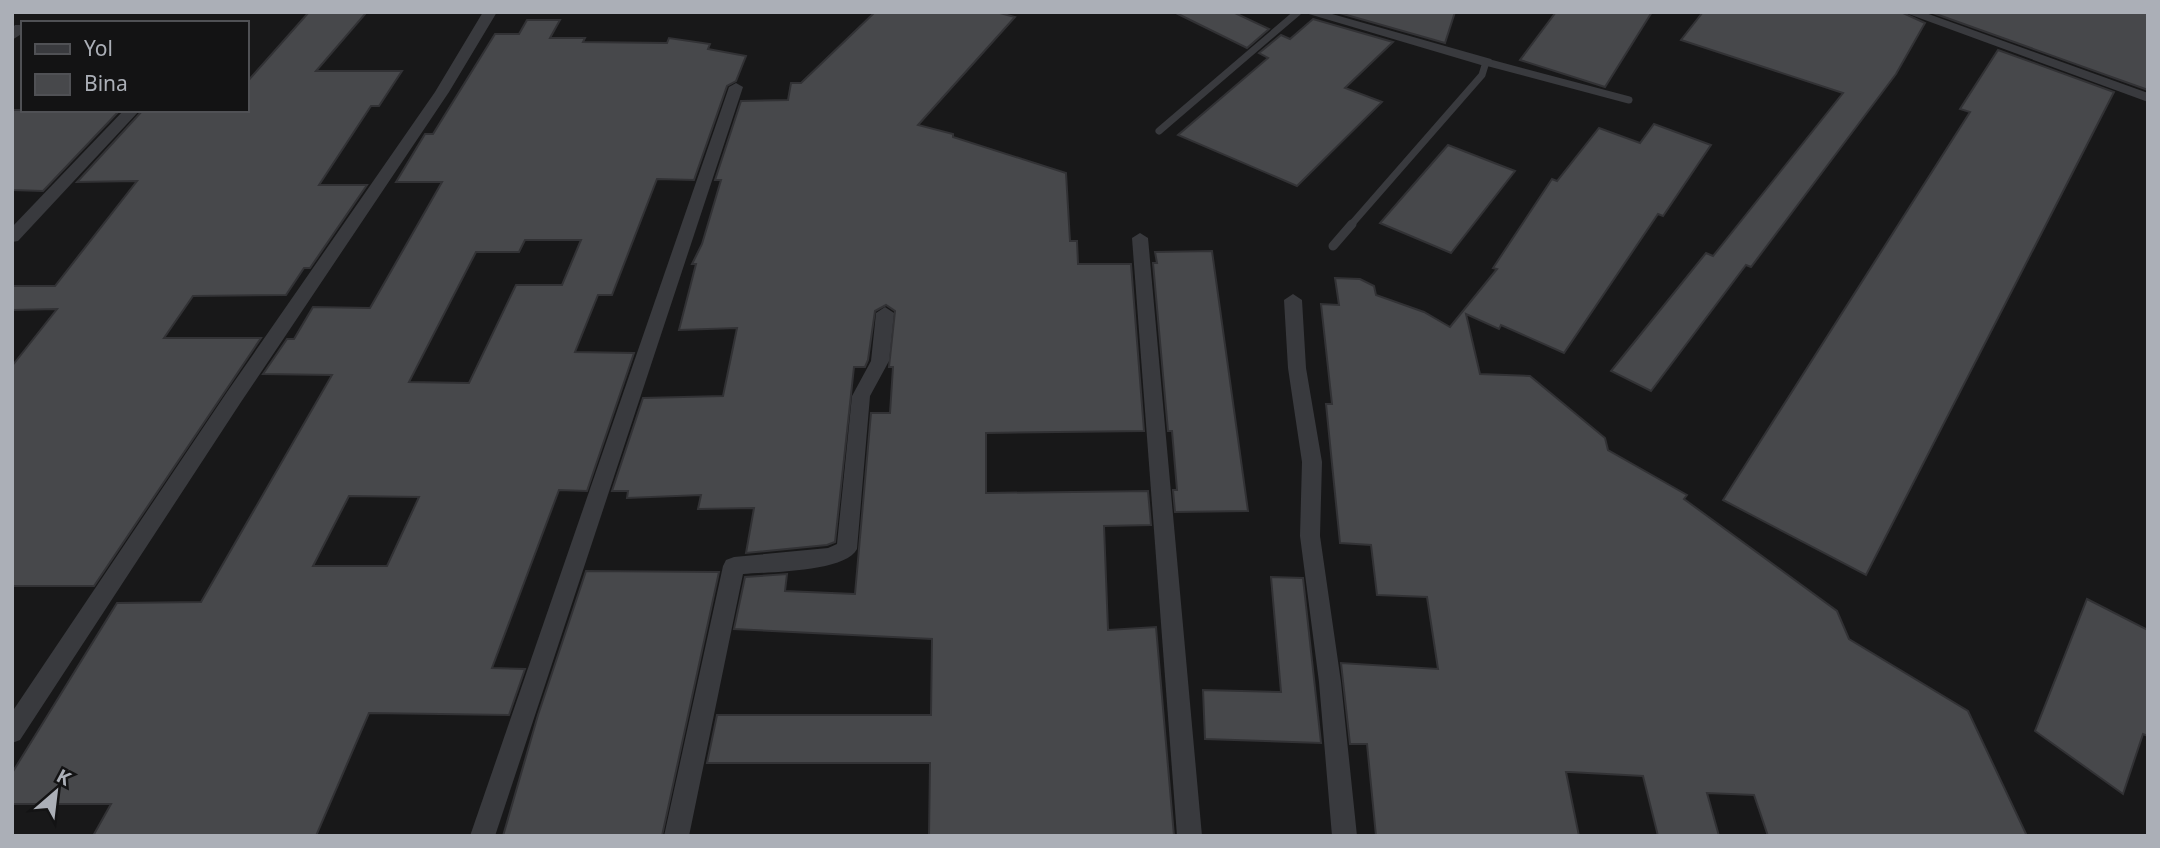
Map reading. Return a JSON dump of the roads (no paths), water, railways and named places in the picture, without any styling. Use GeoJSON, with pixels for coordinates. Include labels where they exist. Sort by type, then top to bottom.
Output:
{"type":"FeatureCollection","features":[{"type":"Feature","properties":{"kind":"street"},"geometry":{"type":"LineString","coordinates":[[12,732],[234,397],[442,92],[490,12]]}},
{"type":"Feature","properties":{"kind":"street"},"geometry":{"type":"LineString","coordinates":[[1309,12],[1486,62]]}},
{"type":"Feature","properties":{"kind":"street"},"geometry":{"type":"LineString","coordinates":[[1910,12],[2148,98]]}},
{"type":"Feature","properties":{"kind":"street"},"geometry":{"type":"LineString","coordinates":[[482,836],[545,643],[736,87]]}},
{"type":"Feature","properties":{"kind":"street"},"geometry":{"type":"LineString","coordinates":[[12,237],[131,112]]}},
{"type":"Feature","properties":{"kind":"street"},"geometry":{"type":"LineString","coordinates":[[1140,237],[1190,836]]}},
{"type":"Feature","properties":{"kind":"street"},"geometry":{"type":"LineString","coordinates":[[1293,300],[1297,368],[1312,461],[1310,536],[1345,836]]}},
{"type":"Feature","properties":{"kind":"street"},"geometry":{"type":"LineString","coordinates":[[676,836],[734,566],[830,557],[847,549],[861,396],[880,361],[886,313]]}},
{"type":"Feature","properties":{"kind":"lane"},"geometry":{"type":"LineString","coordinates":[[1158,131],[1298,12]]}},
{"type":"Feature","properties":{"kind":"lane"},"geometry":{"type":"LineString","coordinates":[[1333,246],[1482,75],[1486,62],[1629,100]]}}]}
